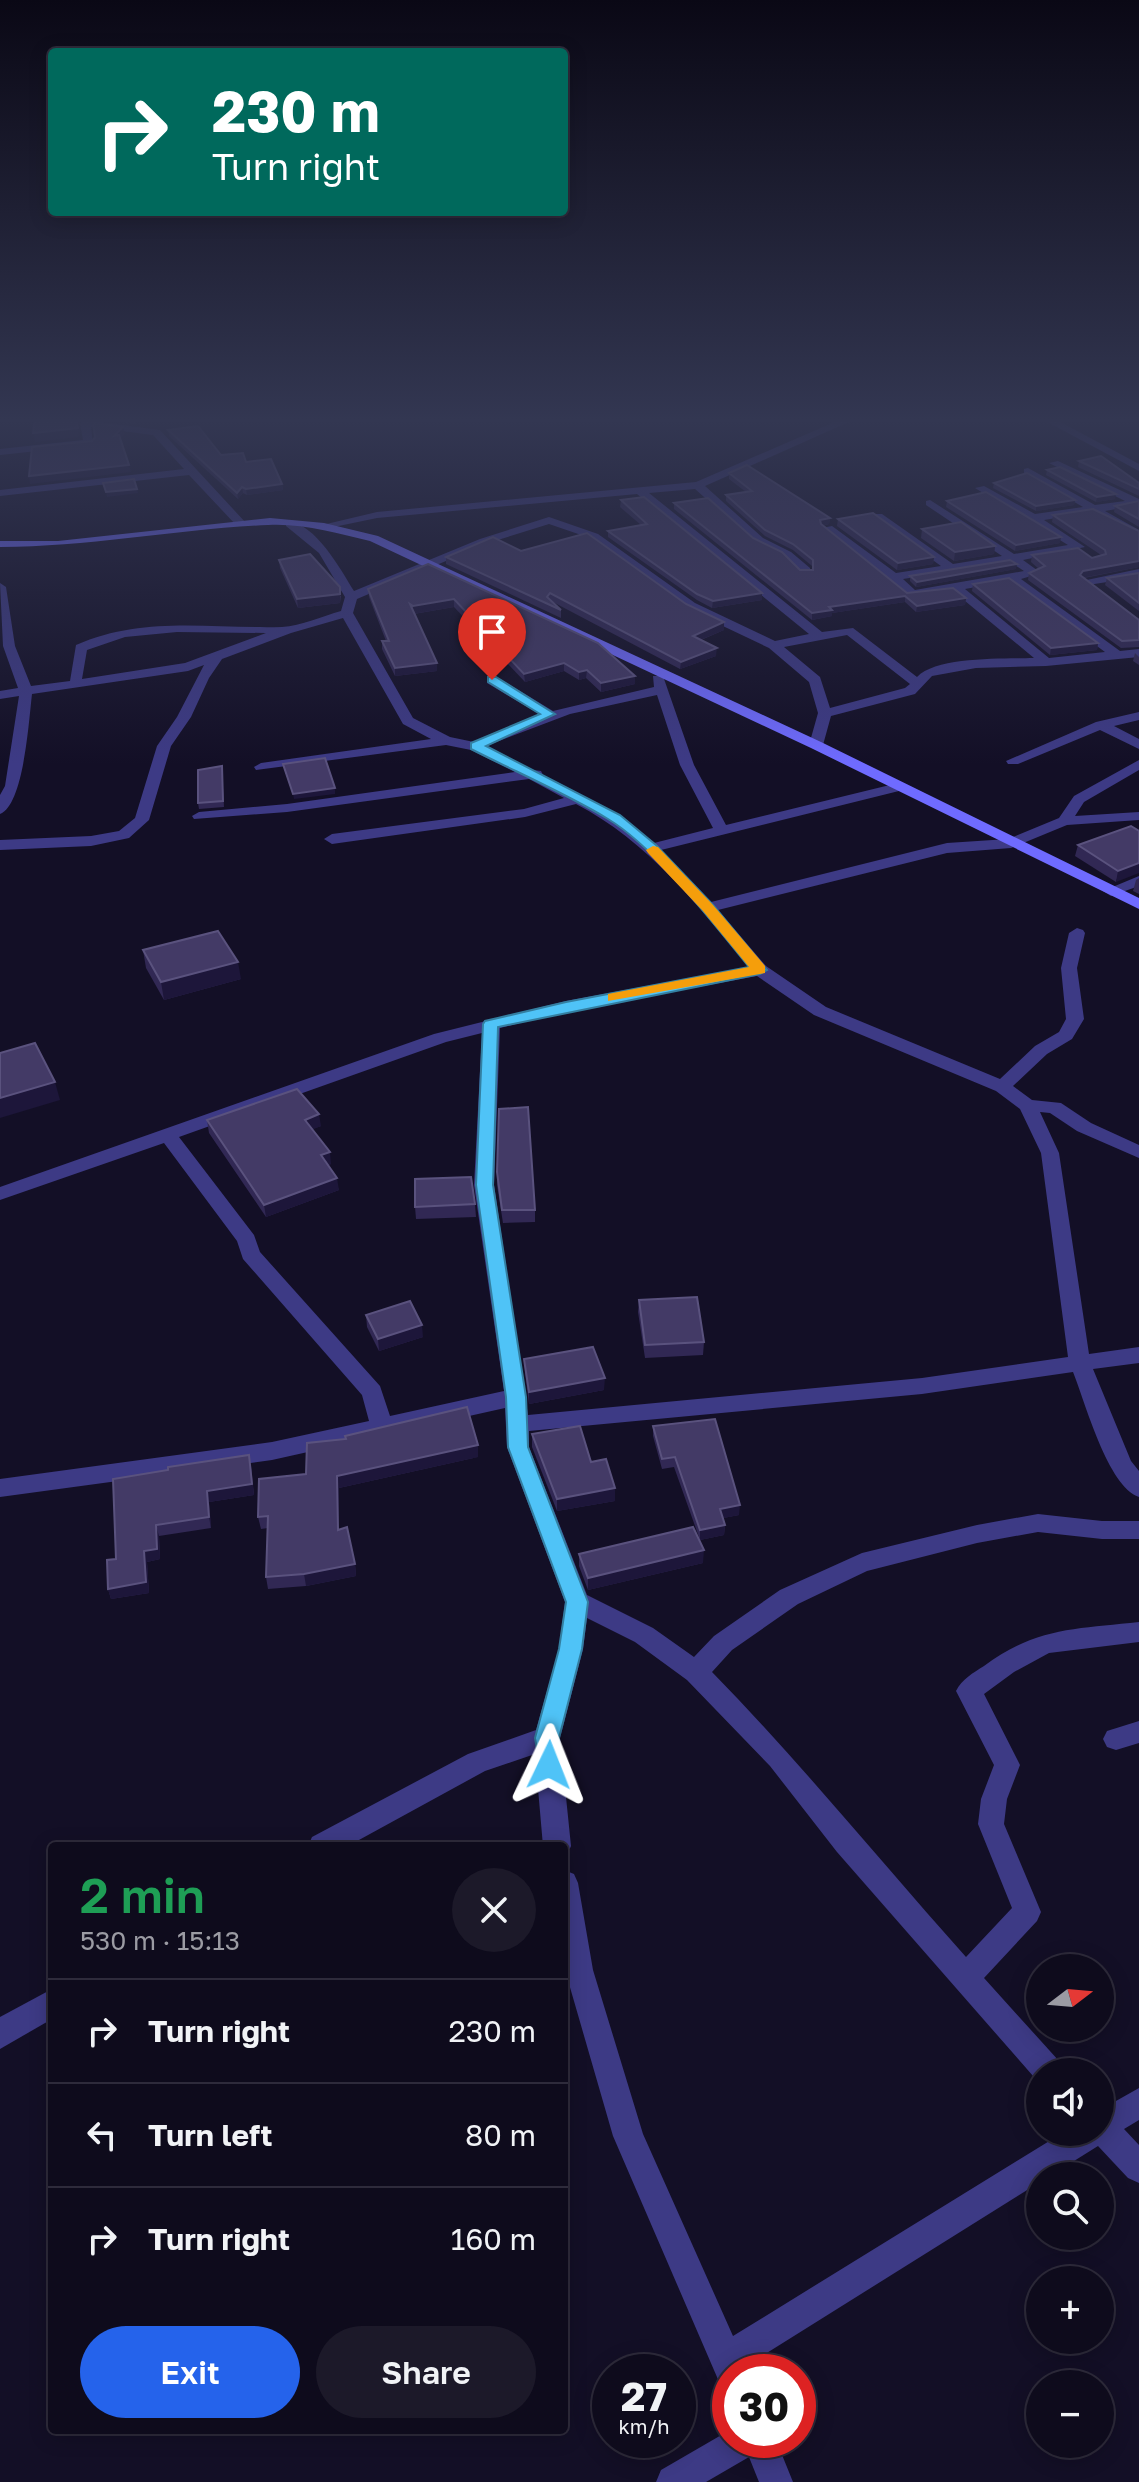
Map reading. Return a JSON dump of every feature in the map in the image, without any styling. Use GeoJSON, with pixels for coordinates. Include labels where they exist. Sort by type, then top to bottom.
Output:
{"type":"FeatureCollection","features":[{"type":"Feature","properties":{"kind":"main road"},"geometry":{"type":"LineString","coordinates":[[0,544],[58,544],[155,533]]}},
{"type":"Feature","properties":{"kind":"main road"},"geometry":{"type":"LineString","coordinates":[[352,533],[374,538],[427,565],[495,593],[816,745],[1139,904]]}},
{"type":"Feature","properties":{"kind":"street"},"geometry":{"type":"LineString","coordinates":[[301,533],[324,551],[408,721],[446,741]]}},
{"type":"Feature","properties":{"kind":"street"},"geometry":{"type":"LineString","coordinates":[[0,695],[188,667],[349,605],[427,565],[509,533]]}},
{"type":"Feature","properties":{"kind":"street"},"geometry":{"type":"LineString","coordinates":[[585,533],[594,536],[691,606],[774,645],[815,680],[825,713],[816,745]]}},
{"type":"Feature","properties":{"kind":"street"},"geometry":{"type":"LineString","coordinates":[[694,533],[819,636]]}},
{"type":"Feature","properties":{"kind":"street"},"geometry":{"type":"LineString","coordinates":[[751,533],[787,554],[806,571]]}},
{"type":"Feature","properties":{"kind":"street"},"geometry":{"type":"LineString","coordinates":[[835,533],[912,594],[1035,573],[975,533]]}},
{"type":"Feature","properties":{"kind":"street"},"geometry":{"type":"LineString","coordinates":[[902,533],[950,567]]}},
{"type":"Feature","properties":{"kind":"street"},"geometry":{"type":"LineString","coordinates":[[894,577],[1012,557],[1083,550],[1056,533]]}},
{"type":"Feature","properties":{"kind":"street"},"geometry":{"type":"LineString","coordinates":[[1108,597],[1088,581],[1139,573]]}},
{"type":"Feature","properties":{"kind":"street"},"geometry":{"type":"LineString","coordinates":[[1012,578],[1117,655]]}},
{"type":"Feature","properties":{"kind":"street"},"geometry":{"type":"LineString","coordinates":[[0,587],[9,646],[26,692],[12,786],[0,810]]}},
{"type":"Feature","properties":{"kind":"street"},"geometry":{"type":"LineString","coordinates":[[957,588],[1046,662]]}},
{"type":"Feature","properties":{"kind":"street"},"geometry":{"type":"LineString","coordinates":[[77,684],[75,675],[81,648],[101,636],[204,627],[287,630]]}},
{"type":"Feature","properties":{"kind":"street"},"geometry":{"type":"LineString","coordinates":[[774,645],[849,631],[917,683]]}},
{"type":"Feature","properties":{"kind":"street"},"geometry":{"type":"LineString","coordinates":[[825,713],[910,691],[928,673],[976,664],[1046,662],[1139,653]]}},
{"type":"Feature","properties":{"kind":"street"},"geometry":{"type":"LineString","coordinates":[[0,845],[91,841],[124,835],[142,820],[164,746],[217,657]]}},
{"type":"Feature","properties":{"kind":"street"},"geometry":{"type":"LineString","coordinates":[[660,673],[656,682],[687,765],[722,832]]}},
{"type":"Feature","properties":{"kind":"street"},"geometry":{"type":"LineString","coordinates":[[492,680],[549,714]]}},
{"type":"Feature","properties":{"kind":"street"},"geometry":{"type":"LineString","coordinates":[[475,746],[549,714],[589,702],[660,690]]}},
{"type":"Feature","properties":{"kind":"street"},"geometry":{"type":"LineString","coordinates":[[1013,761],[1101,725],[1139,716]]}},
{"type":"Feature","properties":{"kind":"street"},"geometry":{"type":"LineString","coordinates":[[1101,725],[1139,745]]}},
{"type":"Feature","properties":{"kind":"street"},"geometry":{"type":"LineString","coordinates":[[261,767],[446,741],[475,746],[536,774],[615,818],[651,848],[708,908],[760,970],[820,1011],[1002,1087],[1028,1106],[1050,1153],[1080,1363],[1121,1465],[1139,1488]]}},
{"type":"Feature","properties":{"kind":"street"},"geometry":{"type":"LineString","coordinates":[[1064,821],[1079,799],[1139,764]]}},
{"type":"Feature","properties":{"kind":"street"},"geometry":{"type":"LineString","coordinates":[[199,816],[287,808],[536,774]]}},
{"type":"Feature","properties":{"kind":"street"},"geometry":{"type":"LineString","coordinates":[[651,848],[898,787]]}},
{"type":"Feature","properties":{"kind":"street"},"geometry":{"type":"LineString","coordinates":[[332,839],[525,813],[580,798]]}},
{"type":"Feature","properties":{"kind":"street"},"geometry":{"type":"LineString","coordinates":[[708,908],[947,848],[1011,843],[1064,821],[1139,816]]}},
{"type":"Feature","properties":{"kind":"street"},"geometry":{"type":"LineString","coordinates":[[1111,891],[1139,881]]}},
{"type":"Feature","properties":{"kind":"street"},"geometry":{"type":"LineString","coordinates":[[1002,1087],[1041,1050],[1066,1035],[1075,1019],[1069,968],[1077,933]]}},
{"type":"Feature","properties":{"kind":"street"},"geometry":{"type":"LineString","coordinates":[[0,1194],[401,1050],[566,1006],[760,970]]}},
{"type":"Feature","properties":{"kind":"street"},"geometry":{"type":"LineString","coordinates":[[491,1024],[484,1185],[516,1397],[518,1447],[577,1602],[571,1649],[547,1738],[557,1842]]}},
{"type":"Feature","properties":{"kind":"street"},"geometry":{"type":"LineString","coordinates":[[1028,1106],[1054,1107],[1084,1127],[1139,1152]]}},
{"type":"Feature","properties":{"kind":"street"},"geometry":{"type":"LineString","coordinates":[[167,1134],[247,1240],[250,1254],[372,1392],[382,1427]]}},
{"type":"Feature","properties":{"kind":"street"},"geometry":{"type":"LineString","coordinates":[[517,1424],[922,1386],[1139,1355]]}},
{"type":"Feature","properties":{"kind":"street"},"geometry":{"type":"LineString","coordinates":[[0,1488],[272,1451],[516,1397]]}},
{"type":"Feature","properties":{"kind":"street"},"geometry":{"type":"LineString","coordinates":[[696,1672],[723,1643],[789,1597],[862,1563],[977,1534],[1038,1523],[1102,1530],[1139,1530]]}},
{"type":"Feature","properties":{"kind":"street"},"geometry":{"type":"LineString","coordinates":[[577,1602],[644,1635],[696,1672],[779,1758],[847,1843],[1036,2058]]}},
{"type":"Feature","properties":{"kind":"street"},"geometry":{"type":"LineString","coordinates":[[965,1978],[1027,1912],[991,1824],[994,1799],[1007,1765],[969,1691],[1005,1664],[1045,1643],[1139,1632]]}},
{"type":"Feature","properties":{"kind":"street"},"geometry":{"type":"LineString","coordinates":[[329,1842],[477,1762],[547,1738]]}},
{"type":"Feature","properties":{"kind":"street"},"geometry":{"type":"LineString","coordinates":[[568,1906],[579,1970],[628,2136],[725,2354]]}},
{"type":"Feature","properties":{"kind":"street"},"geometry":{"type":"LineString","coordinates":[[0,2034],[48,2005]]}},
{"type":"Feature","properties":{"kind":"street"},"geometry":{"type":"LineString","coordinates":[[1114,2118],[1139,2103]]}},
{"type":"Feature","properties":{"kind":"street"},"geometry":{"type":"LineString","coordinates":[[1114,2141],[1139,2167]]}},
{"type":"Feature","properties":{"kind":"street"},"geometry":{"type":"LineString","coordinates":[[749,2354],[1070,2146]]}},
{"type":"Feature","properties":{"kind":"street"},"geometry":{"type":"LineString","coordinates":[[673,2482],[714,2458]]}},
{"type":"Feature","properties":{"kind":"street"},"geometry":{"type":"LineString","coordinates":[[766,2458],[776,2482]]}},
{"type":"Feature","properties":{"kind":"building"},"geometry":{"type":"Polygon","coordinates":[[[587,533],[686,604],[724,622],[693,636],[717,648],[681,662],[550,593],[547,597],[561,610],[446,557],[493,537],[521,551],[587,533]]]}},
{"type":"Feature","properties":{"kind":"building"},"geometry":{"type":"Polygon","coordinates":[[[611,533],[688,533],[762,593],[713,601],[697,594],[611,533]]]}},
{"type":"Feature","properties":{"kind":"building"},"geometry":{"type":"Polygon","coordinates":[[[711,533],[747,533],[782,552],[800,570],[813,570],[813,560],[793,544],[771,533],[832,533],[907,593],[953,588],[966,598],[917,606],[905,596],[829,607],[832,610],[812,613],[711,533]]]}},
{"type":"Feature","properties":{"kind":"building"},"geometry":{"type":"Polygon","coordinates":[[[857,533],[900,533],[934,557],[898,563],[857,533]]]}},
{"type":"Feature","properties":{"kind":"building"},"geometry":{"type":"Polygon","coordinates":[[[927,533],[976,533],[995,546],[955,552],[927,533]]]}},
{"type":"Feature","properties":{"kind":"building"},"geometry":{"type":"Polygon","coordinates":[[[997,533],[1054,533],[1061,537],[1016,545],[997,533]]]}},
{"type":"Feature","properties":{"kind":"building"},"geometry":{"type":"Polygon","coordinates":[[[1079,533],[1139,533],[1139,561],[1083,571],[1080,575],[1139,620],[1139,640],[1122,641],[1029,573],[1045,566],[1032,555],[1078,548],[1092,558],[1106,554],[1105,550],[1079,533]]]}},
{"type":"Feature","properties":{"kind":"building"},"geometry":{"type":"Polygon","coordinates":[[[310,554],[340,587],[340,594],[297,599],[279,560],[310,554]]]}},
{"type":"Feature","properties":{"kind":"building"},"geometry":{"type":"Polygon","coordinates":[[[1010,560],[1017,564],[917,582],[910,576],[1010,560]]]}},
{"type":"Feature","properties":{"kind":"building"},"geometry":{"type":"Polygon","coordinates":[[[428,564],[598,643],[635,676],[601,683],[587,670],[579,672],[564,663],[524,674],[454,599],[410,604],[437,663],[395,668],[382,641],[389,641],[368,589],[428,564]]]}},
{"type":"Feature","properties":{"kind":"building"},"geometry":{"type":"Polygon","coordinates":[[[1139,573],[1139,603],[1107,578],[1139,573]]]}},
{"type":"Feature","properties":{"kind":"building"},"geometry":{"type":"Polygon","coordinates":[[[1009,578],[1098,643],[1051,648],[973,584],[1009,578]]]}},
{"type":"Feature","properties":{"kind":"building"},"geometry":{"type":"Polygon","coordinates":[[[325,758],[335,788],[293,794],[283,764],[325,758]]]}},
{"type":"Feature","properties":{"kind":"building"},"geometry":{"type":"Polygon","coordinates":[[[222,766],[223,801],[198,803],[198,770],[222,766]]]}},
{"type":"Feature","properties":{"kind":"building"},"geometry":{"type":"Polygon","coordinates":[[[1131,826],[1139,831],[1139,863],[1118,871],[1078,845],[1131,826]]]}},
{"type":"Feature","properties":{"kind":"building"},"geometry":{"type":"Polygon","coordinates":[[[218,931],[238,962],[161,982],[143,950],[218,931]]]}},
{"type":"Feature","properties":{"kind":"building"},"geometry":{"type":"Polygon","coordinates":[[[35,1043],[55,1082],[0,1098],[0,1053],[35,1043]]]}},
{"type":"Feature","properties":{"kind":"building"},"geometry":{"type":"Polygon","coordinates":[[[297,1089],[319,1114],[305,1120],[330,1152],[321,1155],[337,1178],[264,1205],[207,1120],[297,1089]]]}},
{"type":"Feature","properties":{"kind":"building"},"geometry":{"type":"Polygon","coordinates":[[[528,1107],[535,1210],[502,1210],[497,1172],[499,1109],[528,1107]]]}},
{"type":"Feature","properties":{"kind":"building"},"geometry":{"type":"Polygon","coordinates":[[[471,1177],[475,1204],[415,1207],[415,1179],[471,1177]]]}},
{"type":"Feature","properties":{"kind":"building"},"geometry":{"type":"Polygon","coordinates":[[[697,1297],[704,1342],[645,1345],[639,1300],[697,1297]]]}},
{"type":"Feature","properties":{"kind":"building"},"geometry":{"type":"Polygon","coordinates":[[[410,1301],[422,1325],[378,1339],[366,1315],[410,1301]]]}},
{"type":"Feature","properties":{"kind":"building"},"geometry":{"type":"Polygon","coordinates":[[[593,1347],[605,1378],[529,1392],[524,1359],[593,1347]]]}},
{"type":"Feature","properties":{"kind":"building"},"geometry":{"type":"Polygon","coordinates":[[[467,1407],[478,1445],[337,1476],[338,1530],[347,1527],[355,1564],[304,1574],[266,1577],[268,1516],[258,1517],[259,1479],[306,1474],[307,1443],[346,1439],[345,1436],[467,1407]]]}},
{"type":"Feature","properties":{"kind":"building"},"geometry":{"type":"Polygon","coordinates":[[[715,1419],[740,1505],[720,1509],[725,1525],[700,1530],[675,1457],[662,1459],[653,1426],[715,1419]]]}},
{"type":"Feature","properties":{"kind":"building"},"geometry":{"type":"Polygon","coordinates":[[[580,1426],[591,1462],[606,1459],[615,1488],[557,1499],[532,1434],[580,1426]]]}},
{"type":"Feature","properties":{"kind":"building"},"geometry":{"type":"Polygon","coordinates":[[[249,1455],[252,1484],[207,1491],[209,1517],[156,1525],[157,1549],[144,1551],[146,1582],[108,1589],[107,1560],[116,1559],[113,1479],[249,1455]]]}},
{"type":"Feature","properties":{"kind":"building"},"geometry":{"type":"Polygon","coordinates":[[[693,1527],[704,1550],[588,1578],[579,1554],[693,1527]]]}},
{"type":"Feature","properties":{"kind":"slow traffic"},"geometry":{"type":"LineString","coordinates":[[613,997],[760,970],[708,908],[653,850]]}},
{"type":"Feature","properties":{"kind":"route"},"geometry":{"type":"LineString","coordinates":[[492,680],[549,714],[475,746],[536,774],[615,818],[651,848],[708,908],[760,970],[566,1006],[491,1024],[484,1185],[516,1397],[518,1447],[577,1602],[571,1649],[547,1738],[549,1765]]}}]}
